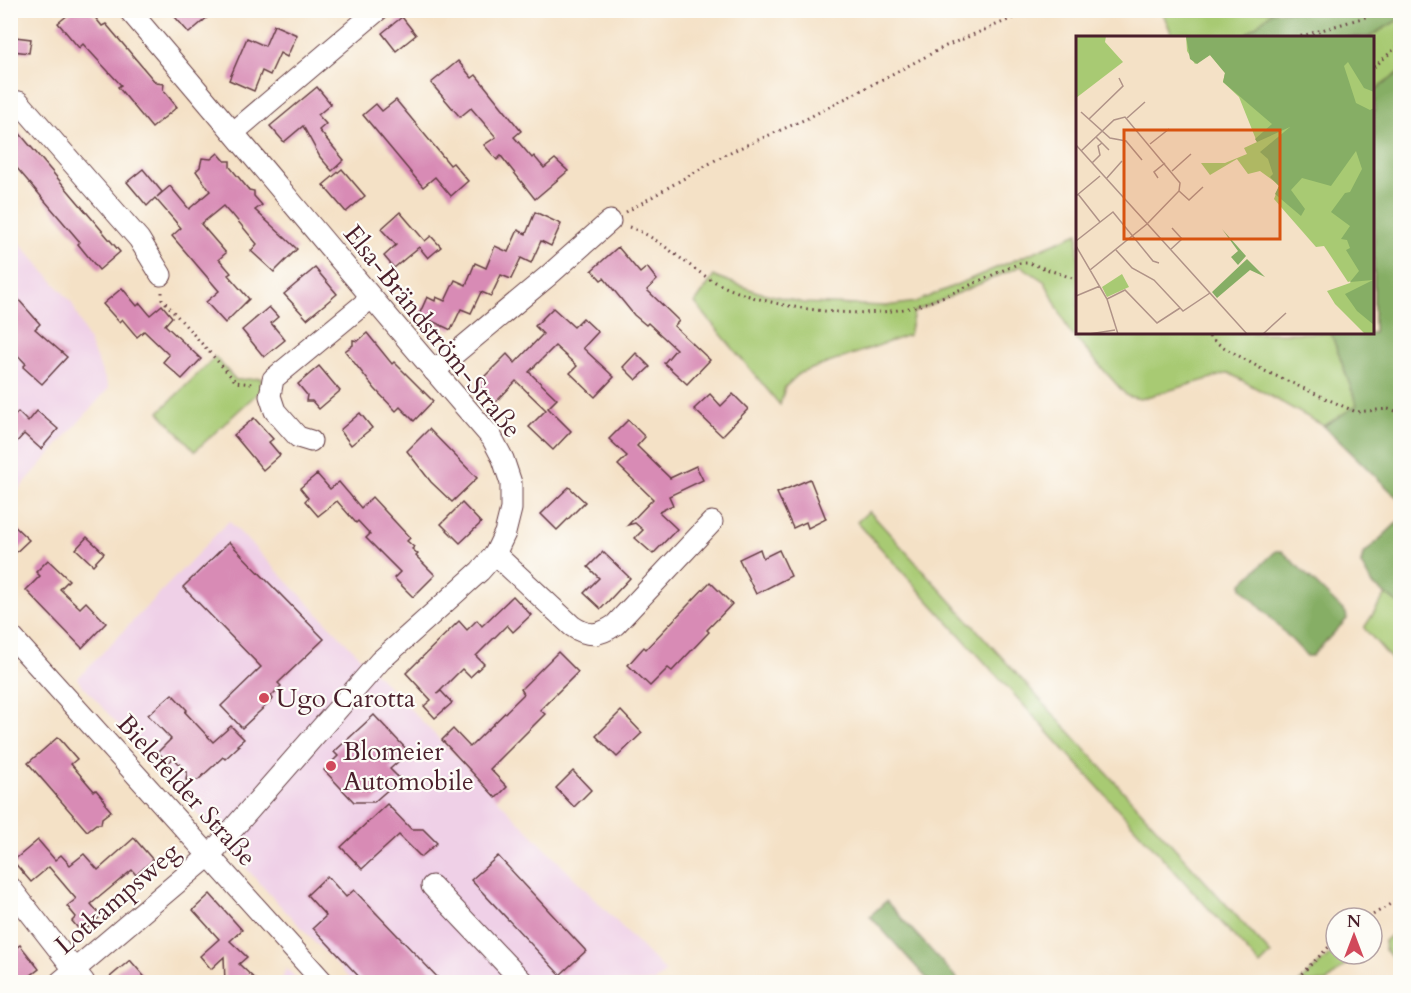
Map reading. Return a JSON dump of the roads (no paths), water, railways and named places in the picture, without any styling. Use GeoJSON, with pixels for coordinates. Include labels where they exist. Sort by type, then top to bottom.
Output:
{"type":"FeatureCollection","features":[{"type":"Feature","properties":{"kind":"street","name":"Elsa-Brändström-Straße"},"geometry":{"type":"LineString","coordinates":[[129,10],[492,438],[503,459],[510,483],[511,509],[505,533],[495,554],[480,572],[380,661],[210,855]]}},
{"type":"Feature","properties":{"kind":"street"},"geometry":{"type":"LineString","coordinates":[[234,132],[378,10]]}},
{"type":"Feature","properties":{"kind":"street"},"geometry":{"type":"LineString","coordinates":[[10,101],[19,102],[139,239],[161,275]]}},
{"type":"Feature","properties":{"kind":"street"},"geometry":{"type":"LineString","coordinates":[[434,371],[610,221]]}},
{"type":"Feature","properties":{"kind":"street"},"geometry":{"type":"LineString","coordinates":[[311,441],[298,437],[274,411],[270,396],[273,379],[371,298]]}},
{"type":"Feature","properties":{"kind":"street"},"geometry":{"type":"LineString","coordinates":[[495,554],[572,626],[582,633],[593,635],[615,626],[712,522]]}},
{"type":"Feature","properties":{"kind":"street","name":"Bielefelder Straße"},"geometry":{"type":"LineString","coordinates":[[10,635],[210,855],[319,981]]}},
{"type":"Feature","properties":{"kind":"street","name":"Lotkampsweg"},"geometry":{"type":"LineString","coordinates":[[73,979],[210,855]]}},
{"type":"Feature","properties":{"kind":"street"},"geometry":{"type":"LineString","coordinates":[[432,886],[523,982]]}},
{"type":"Feature","properties":{"kind":"street"},"geometry":{"type":"LineString","coordinates":[[10,887],[73,979]]}},
{"type":"Feature","properties":{"kind":"place","name":"Ugo Carotta"},"geometry":{"type":"Point","coordinates":[264,698]}},
{"type":"Feature","properties":{"kind":"place","name":"Blomeier Automobile"},"geometry":{"type":"Point","coordinates":[331,766]}}]}
